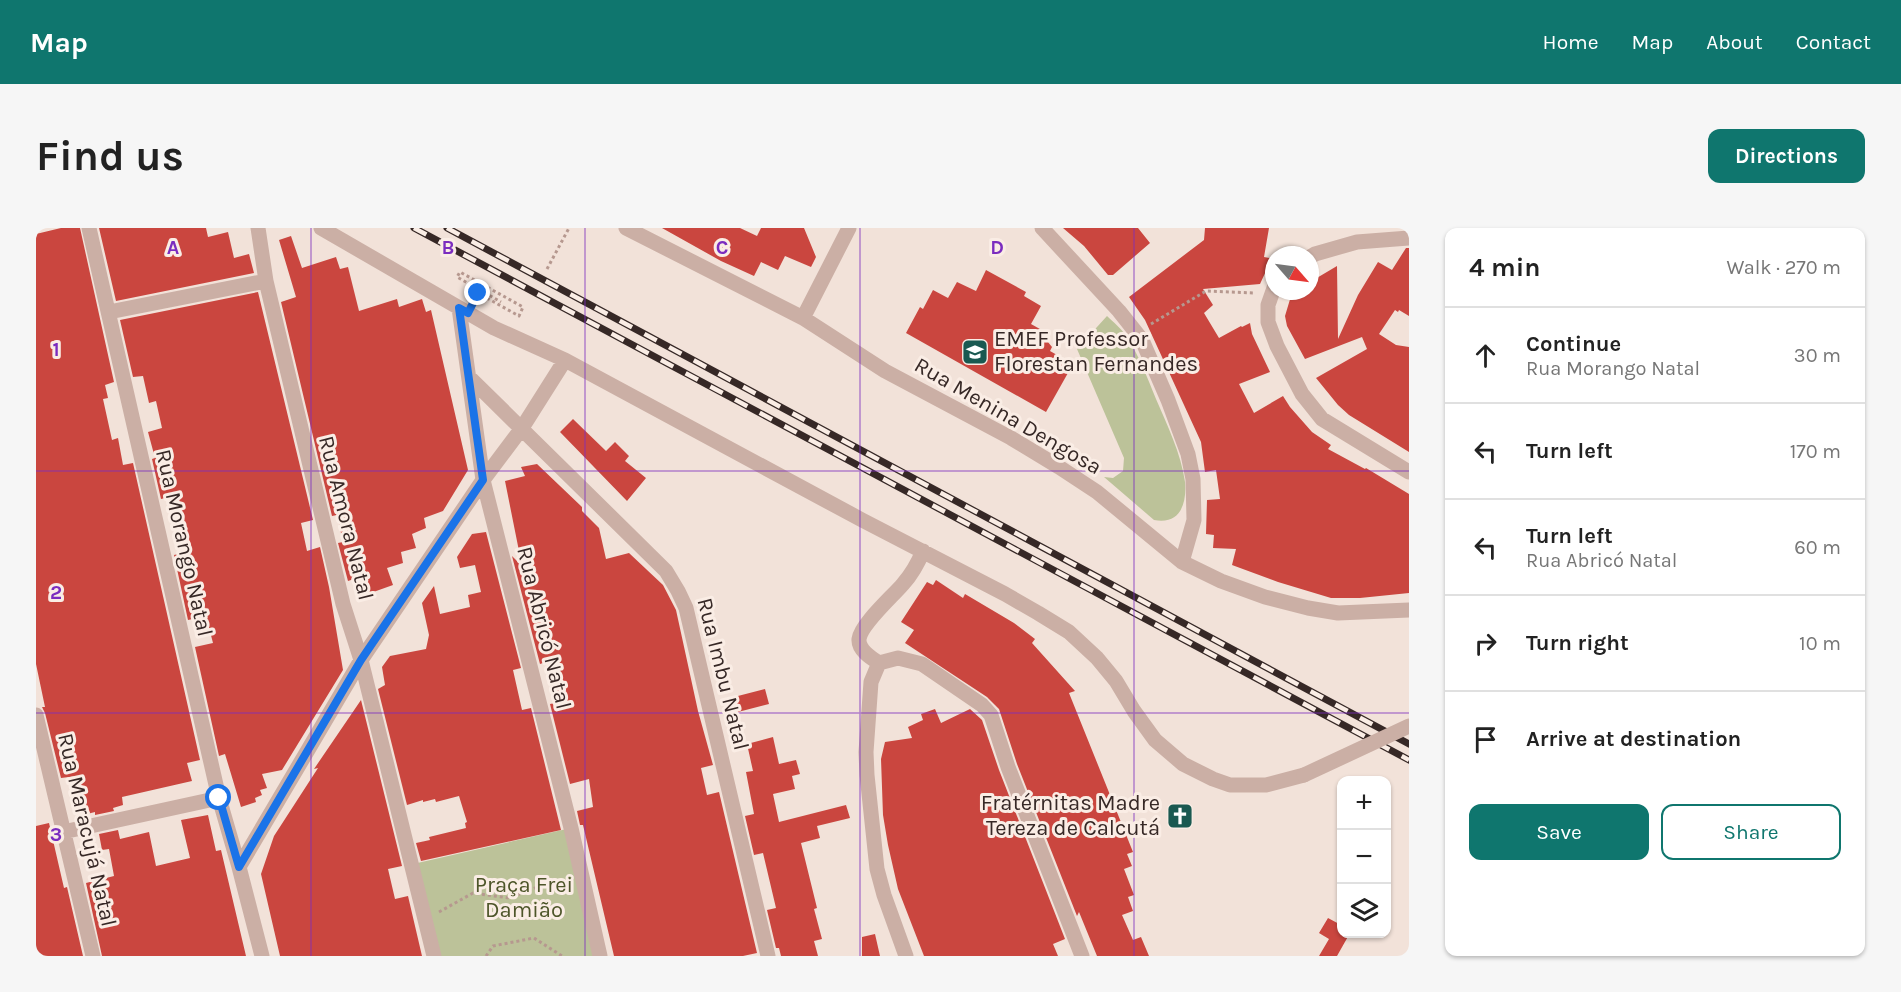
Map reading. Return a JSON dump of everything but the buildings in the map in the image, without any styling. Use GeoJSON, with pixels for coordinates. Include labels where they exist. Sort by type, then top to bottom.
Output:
{"type":"FeatureCollection","features":[{"type":"Feature","properties":{"kind":"street","name":"Rua Morango Natal"},"geometry":{"type":"LineString","coordinates":[[89,228],[219,798],[262,956]]}},
{"type":"Feature","properties":{"kind":"street","name":"Rua Amora Natal"},"geometry":{"type":"LineString","coordinates":[[258,228],[266,281],[343,604],[361,660],[434,956]]}},
{"type":"Feature","properties":{"kind":"street"},"geometry":{"type":"LineString","coordinates":[[321,228],[494,328],[565,360],[1005,594],[1069,632],[1097,658],[1116,681],[1155,740],[1183,764],[1213,779],[1230,784],[1266,785],[1304,775],[1409,726]]}},
{"type":"Feature","properties":{"kind":"street","name":"Rua Menina Dengosa"},"geometry":{"type":"LineString","coordinates":[[626,228],[803,318],[885,372],[1011,438],[1097,492],[1182,562],[1265,597],[1308,608],[1338,613],[1409,610]]}},
{"type":"Feature","properties":{"kind":"street"},"geometry":{"type":"LineString","coordinates":[[803,318],[849,228]]}},
{"type":"Feature","properties":{"kind":"street"},"geometry":{"type":"LineString","coordinates":[[1042,228],[1119,311],[1142,340],[1168,400],[1188,454],[1193,479],[1194,520],[1182,562]]}},
{"type":"Feature","properties":{"kind":"street"},"geometry":{"type":"LineString","coordinates":[[1319,253],[1357,242],[1409,238]]}},
{"type":"Feature","properties":{"kind":"street"},"geometry":{"type":"LineString","coordinates":[[109,312],[266,281]]}},
{"type":"Feature","properties":{"kind":"street"},"geometry":{"type":"LineString","coordinates":[[1270,300],[1268,322],[1277,346],[1302,394],[1322,419],[1409,472]]}},
{"type":"Feature","properties":{"kind":"street","name":"Rua Abricó Natal"},"geometry":{"type":"LineString","coordinates":[[463,310],[468,377],[483,480],[600,956]]}},
{"type":"Feature","properties":{"kind":"street"},"geometry":{"type":"LineString","coordinates":[[239,867],[361,660],[483,480],[522,428],[565,360]]}},
{"type":"Feature","properties":{"kind":"street","name":"Rua Imbu Natal"},"geometry":{"type":"LineString","coordinates":[[468,377],[666,571],[678,591],[686,609],[768,956]]}},
{"type":"Feature","properties":{"kind":"street"},"geometry":{"type":"LineString","coordinates":[[923,551],[910,576],[861,633],[859,641],[861,648],[879,663],[898,658],[922,664],[982,705],[991,716],[1008,767],[1082,956]]}},
{"type":"Feature","properties":{"kind":"street"},"geometry":{"type":"LineString","coordinates":[[879,663],[871,682],[866,752],[867,774],[877,869],[906,956]]}},
{"type":"Feature","properties":{"kind":"street","name":"Rua Maracujá Natal"},"geometry":{"type":"LineString","coordinates":[[36,715],[93,956]]}},
{"type":"Feature","properties":{"kind":"street"},"geometry":{"type":"LineString","coordinates":[[63,832],[219,798]]}},
{"type":"Feature","properties":{"kind":"path"},"geometry":{"type":"LineString","coordinates":[[547,269],[569,228]]}},
{"type":"Feature","properties":{"kind":"path"},"geometry":{"type":"LineString","coordinates":[[463,310],[478,293],[519,316],[523,307],[460,272],[457,277],[501,302]]}},
{"type":"Feature","properties":{"kind":"path"},"geometry":{"type":"LineString","coordinates":[[1136,333],[1206,291],[1265,291]]}},
{"type":"Feature","properties":{"kind":"path"},"geometry":{"type":"LineString","coordinates":[[426,919],[473,893],[509,898],[553,881],[584,885]]}},
{"type":"Feature","properties":{"kind":"path"},"geometry":{"type":"LineString","coordinates":[[486,956],[493,946],[534,938],[562,956]]}},
{"type":"Feature","properties":{"kind":"green space"},"geometry":{"type":"Polygon","coordinates":[[[1107,316],[1124,333],[1139,358],[1180,460],[1185,482],[1185,498],[1180,511],[1170,519],[1154,520],[1104,477],[1113,478],[1123,471],[1124,458],[1077,349],[1107,316]]]}},
{"type":"Feature","properties":{"kind":"green space","name":"Praça Frei Damião"},"geometry":{"type":"Polygon","coordinates":[[[571,828],[601,956],[434,956],[413,864],[571,828]]]}},
{"type":"Feature","properties":{"kind":"railway"},"geometry":{"type":"LineString","coordinates":[[414,228],[1409,760]]}},
{"type":"Feature","properties":{"kind":"railway"},"geometry":{"type":"LineString","coordinates":[[447,228],[1409,744]]}},
{"type":"Feature","properties":{"kind":"place","name":"EMEF Professor Florestan Fernandes"},"geometry":{"type":"Point","coordinates":[975,352]}},
{"type":"Feature","properties":{"kind":"place","name":"Fratérnitas Madre Tereza de Calcutá"},"geometry":{"type":"Point","coordinates":[1180,816]}},
{"type":"Feature","properties":{"kind":"route"},"geometry":{"type":"LineString","coordinates":[[219,798],[239,867],[361,660],[483,480],[459,308],[468,313],[478,293]]}}]}
